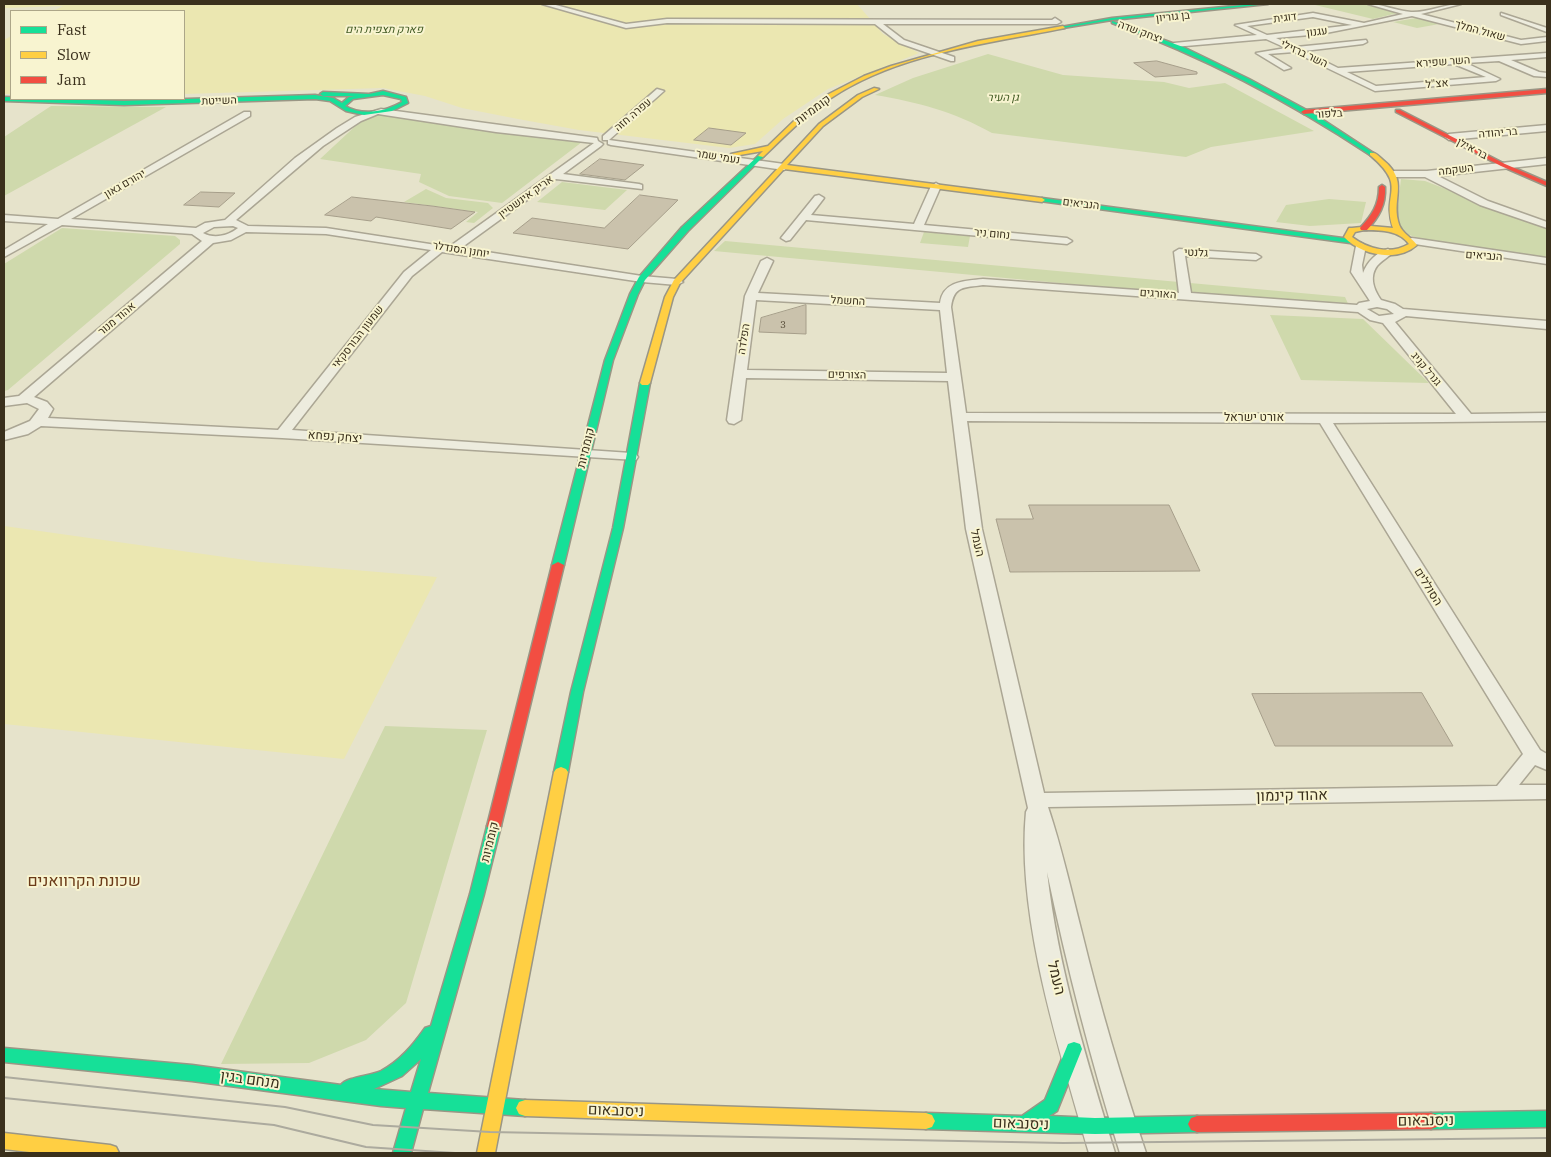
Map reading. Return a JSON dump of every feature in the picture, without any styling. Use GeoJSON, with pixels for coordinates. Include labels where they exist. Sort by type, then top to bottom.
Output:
{"type":"FeatureCollection","features":[{"type":"Feature","properties":{"kind":"main road","name":"בן גוריון"},"geometry":{"type":"LineString","coordinates":[[1112,22],[1266,4]]}},
{"type":"Feature","properties":{"kind":"main road","name":"בן גוריון"},"geometry":{"type":"LineString","coordinates":[[1112,22],[1280,5]]}},
{"type":"Feature","properties":{"kind":"main road"},"geometry":{"type":"LineString","coordinates":[[1152,36],[1132,25],[1160,18]]}},
{"type":"Feature","properties":{"kind":"main road"},"geometry":{"type":"LineString","coordinates":[[903,76],[951,59],[1112,22]]}},
{"type":"Feature","properties":{"kind":"main road","name":"יצחק שדה"},"geometry":{"type":"LineString","coordinates":[[1112,22],[1168,46],[1327,124],[1372,154],[1394,174]]}},
{"type":"Feature","properties":{"kind":"main road","name":"יצחק שדה"},"geometry":{"type":"LineString","coordinates":[[1112,22],[1174,45],[1291,105],[1370,163],[1378,175],[1384,198],[1373,220],[1364,228]]}},
{"type":"Feature","properties":{"kind":"main road","name":"קוממיות"},"geometry":{"type":"LineString","coordinates":[[402,1153],[477,894],[584,454],[609,360],[634,294],[642,279],[685,229],[759,160],[794,124],[839,91],[888,69],[936,53],[1019,34],[1112,22]]}},
{"type":"Feature","properties":{"kind":"main road"},"geometry":{"type":"LineString","coordinates":[[1087,28],[1117,30],[1140,35]]}},
{"type":"Feature","properties":{"kind":"main road","name":"קוממיות"},"geometry":{"type":"LineString","coordinates":[[486,1153],[577,692],[618,528],[653,348],[669,297],[677,282],[821,125],[860,96],[885,84]]}},
{"type":"Feature","properties":{"kind":"main road","name":"בלפור"},"geometry":{"type":"LineString","coordinates":[[1305,114],[1547,92]]}},
{"type":"Feature","properties":{"kind":"main road","name":"השייטת"},"geometry":{"type":"LineString","coordinates":[[185,99],[312,93],[366,94],[399,96],[406,100],[405,104]]}},
{"type":"Feature","properties":{"kind":"main road"},"geometry":{"type":"LineString","coordinates":[[347,112],[350,98],[366,94]]}},
{"type":"Feature","properties":{"kind":"main road","name":"השייטת"},"geometry":{"type":"LineString","coordinates":[[64,100],[124,103],[315,97],[332,100],[347,112],[378,113]]}},
{"type":"Feature","properties":{"kind":"main road","name":"בלפור"},"geometry":{"type":"LineString","coordinates":[[1329,112],[1398,111],[1547,97]]}},
{"type":"Feature","properties":{"kind":"main road"},"geometry":{"type":"LineString","coordinates":[[378,113],[405,104]]}},
{"type":"Feature","properties":{"kind":"main road"},"geometry":{"type":"LineString","coordinates":[[1291,105],[1329,112],[1326,118],[1327,124]]}},
{"type":"Feature","properties":{"kind":"main road","name":"בר אילן"},"geometry":{"type":"LineString","coordinates":[[1398,111],[1503,165],[1547,184]]}},
{"type":"Feature","properties":{"kind":"main road"},"geometry":{"type":"LineString","coordinates":[[729,155],[772,147]]}},
{"type":"Feature","properties":{"kind":"main road"},"geometry":{"type":"LineString","coordinates":[[797,152],[803,160],[816,169]]}},
{"type":"Feature","properties":{"kind":"main road"},"geometry":{"type":"LineString","coordinates":[[729,155],[743,175]]}},
{"type":"Feature","properties":{"kind":"main road","name":"הנביאים"},"geometry":{"type":"LineString","coordinates":[[759,160],[898,181],[1353,240]]}},
{"type":"Feature","properties":{"kind":"main road"},"geometry":{"type":"LineString","coordinates":[[772,180],[816,169]]}},
{"type":"Feature","properties":{"kind":"main road"},"geometry":{"type":"LineString","coordinates":[[1394,174],[1398,189],[1392,215],[1398,233],[1409,246],[1388,252],[1353,240],[1364,228],[1381,228],[1398,233]]}},
{"type":"Feature","properties":{"kind":"main road","name":"הנביאים"},"geometry":{"type":"LineString","coordinates":[[1265,228],[1353,240]]}},
{"type":"Feature","properties":{"kind":"main road"},"geometry":{"type":"LineString","coordinates":[[1308,235],[1345,248],[1356,260]]}},
{"type":"Feature","properties":{"kind":"main road"},"geometry":{"type":"LineString","coordinates":[[330,1091],[367,1085],[400,1072],[416,1055],[442,1015]]}},
{"type":"Feature","properties":{"kind":"main road"},"geometry":{"type":"LineString","coordinates":[[1025,1124],[1051,1105],[1056,1097],[1074,1050]]}},
{"type":"Feature","properties":{"kind":"main road","name":"מנחם בגין"},"geometry":{"type":"LineString","coordinates":[[4,1055],[192,1073],[417,1101],[495,1107]]}},
{"type":"Feature","properties":{"kind":"main road","name":"ניסנבאום"},"geometry":{"type":"LineString","coordinates":[[495,1107],[1095,1126],[1547,1120]]}},
{"type":"Feature","properties":{"kind":"main road"},"geometry":{"type":"LineString","coordinates":[[4,1141],[110,1153]]}},
{"type":"Feature","properties":{"kind":"street"},"geometry":{"type":"LineString","coordinates":[[545,4],[620,24],[635,26],[659,21],[1057,22],[1055,20]]}},
{"type":"Feature","properties":{"kind":"street","name":"שאול המלך"},"geometry":{"type":"LineString","coordinates":[[1371,4],[1521,42],[1547,39]]}},
{"type":"Feature","properties":{"kind":"street","name":"עגנון"},"geometry":{"type":"LineString","coordinates":[[1174,45],[1269,38],[1364,25],[1458,4]]}},
{"type":"Feature","properties":{"kind":"street"},"geometry":{"type":"LineString","coordinates":[[1504,14],[1547,30]]}},
{"type":"Feature","properties":{"kind":"street","name":"דוגית"},"geometry":{"type":"LineString","coordinates":[[1269,38],[1239,26],[1313,15],[1364,25]]}},
{"type":"Feature","properties":{"kind":"street"},"geometry":{"type":"LineString","coordinates":[[620,24],[623,21],[633,19]]}},
{"type":"Feature","properties":{"kind":"street"},"geometry":{"type":"LineString","coordinates":[[608,20],[806,19],[878,22],[885,31],[895,38],[951,59]]}},
{"type":"Feature","properties":{"kind":"street","name":"השר ברזילי"},"geometry":{"type":"LineString","coordinates":[[1269,38],[1338,70]]}},
{"type":"Feature","properties":{"kind":"street"},"geometry":{"type":"LineString","coordinates":[[1287,68],[1260,54],[1363,42]]}},
{"type":"Feature","properties":{"kind":"street"},"geometry":{"type":"LineString","coordinates":[[1338,44],[1353,51]]}},
{"type":"Feature","properties":{"kind":"street","name":"השר שפירא"},"geometry":{"type":"LineString","coordinates":[[1338,70],[1547,55]]}},
{"type":"Feature","properties":{"kind":"street"},"geometry":{"type":"LineString","coordinates":[[1500,58],[1537,74],[1547,75]]}},
{"type":"Feature","properties":{"kind":"street","name":"אצ\"ל"},"geometry":{"type":"LineString","coordinates":[[1338,70],[1382,90],[1496,79],[1454,61]]}},
{"type":"Feature","properties":{"kind":"street","name":"עפרה חזה"},"geometry":{"type":"LineString","coordinates":[[602,141],[660,91]]}},
{"type":"Feature","properties":{"kind":"street","name":"נעמי שמר"},"geometry":{"type":"LineString","coordinates":[[405,104],[405,108],[410,111],[463,125]]}},
{"type":"Feature","properties":{"kind":"street"},"geometry":{"type":"LineString","coordinates":[[228,222],[313,150],[347,112]]}},
{"type":"Feature","properties":{"kind":"street","name":"נעמי שמר"},"geometry":{"type":"LineString","coordinates":[[378,113],[395,112],[463,125],[759,160]]}},
{"type":"Feature","properties":{"kind":"street","name":"יהורם גאון"},"geometry":{"type":"LineString","coordinates":[[4,254],[247,114]]}},
{"type":"Feature","properties":{"kind":"street","name":"בר יהודה"},"geometry":{"type":"LineString","coordinates":[[1449,137],[1547,128]]}},
{"type":"Feature","properties":{"kind":"street","name":"אריק אינשטיין"},"geometry":{"type":"LineString","coordinates":[[447,248],[555,176],[602,141]]}},
{"type":"Feature","properties":{"kind":"street","name":"השקמה"},"geometry":{"type":"LineString","coordinates":[[1394,174],[1427,174],[1547,161]]}},
{"type":"Feature","properties":{"kind":"street"},"geometry":{"type":"LineString","coordinates":[[1427,174],[1484,203],[1547,225]]}},
{"type":"Feature","properties":{"kind":"street"},"geometry":{"type":"LineString","coordinates":[[555,176],[639,187]]}},
{"type":"Feature","properties":{"kind":"street"},"geometry":{"type":"LineString","coordinates":[[918,227],[936,186]]}},
{"type":"Feature","properties":{"kind":"street"},"geometry":{"type":"LineString","coordinates":[[786,238],[819,198]]}},
{"type":"Feature","properties":{"kind":"street","name":"נחום ניר"},"geometry":{"type":"LineString","coordinates":[[803,217],[1067,241]]}},
{"type":"Feature","properties":{"kind":"street"},"geometry":{"type":"LineString","coordinates":[[4,218],[198,232],[208,226],[228,222],[240,224],[243,230],[234,236],[211,239],[200,237],[198,232]]}},
{"type":"Feature","properties":{"kind":"street","name":"יוחנן הסנדלר"},"geometry":{"type":"LineString","coordinates":[[243,230],[326,231],[642,279],[677,282]]}},
{"type":"Feature","properties":{"kind":"street","name":"אהוד מנור"},"geometry":{"type":"LineString","coordinates":[[23,400],[211,239]]}},
{"type":"Feature","properties":{"kind":"street"},"geometry":{"type":"LineString","coordinates":[[1353,240],[1356,260],[1354,268],[1357,276],[1377,303]]}},
{"type":"Feature","properties":{"kind":"street","name":"הנביאים"},"geometry":{"type":"LineString","coordinates":[[1409,246],[1547,261]]}},
{"type":"Feature","properties":{"kind":"street","name":"שמעון הבורסקאי"},"geometry":{"type":"LineString","coordinates":[[282,434],[408,274],[447,248]]}},
{"type":"Feature","properties":{"kind":"street","name":"גלנטי"},"geometry":{"type":"LineString","coordinates":[[1185,296],[1179,252],[1256,257]]}},
{"type":"Feature","properties":{"kind":"street"},"geometry":{"type":"LineString","coordinates":[[1368,289],[1369,268],[1374,261],[1388,252]]}},
{"type":"Feature","properties":{"kind":"street","name":"הפלדה"},"geometry":{"type":"LineString","coordinates":[[734,420],[751,296],[767,261]]}},
{"type":"Feature","properties":{"kind":"street","name":"האורגים"},"geometry":{"type":"LineString","coordinates":[[945,307],[947,294],[956,286],[983,282],[1361,309]]}},
{"type":"Feature","properties":{"kind":"street","name":"החשמל"},"geometry":{"type":"LineString","coordinates":[[751,296],[945,307]]}},
{"type":"Feature","properties":{"kind":"street"},"geometry":{"type":"LineString","coordinates":[[1400,312],[1398,318],[1386,320],[1369,316],[1361,309],[1363,305],[1377,303],[1391,306],[1400,312],[1547,325]]}},
{"type":"Feature","properties":{"kind":"street","name":"העמל"},"geometry":{"type":"LineString","coordinates":[[945,307],[961,417],[968,493],[974,529],[1036,800],[1053,854],[1071,934],[1123,1126],[1133,1153]]}},
{"type":"Feature","properties":{"kind":"street","name":"גנרל קניג"},"geometry":{"type":"LineString","coordinates":[[1386,320],[1467,418]]}},
{"type":"Feature","properties":{"kind":"street","name":"הצורפים"},"geometry":{"type":"LineString","coordinates":[[739,374],[955,377]]}},
{"type":"Feature","properties":{"kind":"street"},"geometry":{"type":"LineString","coordinates":[[4,402],[34,401],[42,404],[46,409],[38,422],[25,429],[4,436]]}},
{"type":"Feature","properties":{"kind":"street","name":"אורט ישראל"},"geometry":{"type":"LineString","coordinates":[[961,417],[1324,419],[1547,417]]}},
{"type":"Feature","properties":{"kind":"street","name":"הסוללים"},"geometry":{"type":"LineString","coordinates":[[1324,419],[1540,759],[1502,793]]}},
{"type":"Feature","properties":{"kind":"street","name":"יצחק נפחא"},"geometry":{"type":"LineString","coordinates":[[38,422],[282,434],[632,457]]}},
{"type":"Feature","properties":{"kind":"street","name":"אהוד קינמון"},"geometry":{"type":"LineString","coordinates":[[1036,800],[1547,792]]}},
{"type":"Feature","properties":{"kind":"street","name":"העמל"},"geometry":{"type":"LineString","coordinates":[[1036,800],[1034,852],[1044,924],[1074,1050],[1102,1153]]}},
{"type":"Feature","properties":{"kind":"green space"},"geometry":{"type":"Polygon","coordinates":[[[1311,4],[1366,4],[1402,12],[1373,19],[1311,4]]]}},
{"type":"Feature","properties":{"kind":"green space"},"geometry":{"type":"Polygon","coordinates":[[[1422,17],[1445,23],[1417,28],[1393,22],[1422,17]]]}},
{"type":"Feature","properties":{"kind":"green space","name":"גן העיר"},"geometry":{"type":"Polygon","coordinates":[[[988,54],[1063,75],[1164,82],[1189,88],[1225,83],[1314,131],[1211,147],[1186,157],[992,133],[964,119],[935,109],[875,95],[913,78],[988,54]]]}},
{"type":"Feature","properties":{"kind":"green space"},"geometry":{"type":"Polygon","coordinates":[[[51,106],[166,107],[4,196],[4,137],[51,106]]]}},
{"type":"Feature","properties":{"kind":"green space"},"geometry":{"type":"Polygon","coordinates":[[[381,114],[582,142],[502,203],[449,196],[419,182],[421,174],[320,159],[363,119],[381,114]]]}},
{"type":"Feature","properties":{"kind":"green space"},"geometry":{"type":"Polygon","coordinates":[[[1401,179],[1425,181],[1547,228],[1547,257],[1425,240],[1409,235],[1396,222],[1401,179]]]}},
{"type":"Feature","properties":{"kind":"green space"},"geometry":{"type":"Polygon","coordinates":[[[562,182],[627,190],[605,210],[537,202],[562,182]]]}},
{"type":"Feature","properties":{"kind":"green space"},"geometry":{"type":"Polygon","coordinates":[[[426,189],[446,198],[488,203],[493,208],[474,223],[466,222],[478,212],[404,202],[426,189]]]}},
{"type":"Feature","properties":{"kind":"green space"},"geometry":{"type":"Polygon","coordinates":[[[1329,199],[1366,202],[1361,223],[1310,226],[1276,222],[1286,205],[1329,199]]]}},
{"type":"Feature","properties":{"kind":"green space"},"geometry":{"type":"Polygon","coordinates":[[[62,228],[175,236],[180,240],[180,244],[8,390],[4,391],[4,264],[62,228]]]}},
{"type":"Feature","properties":{"kind":"green space"},"geometry":{"type":"Polygon","coordinates":[[[924,232],[970,236],[968,247],[920,243],[924,232]]]}},
{"type":"Feature","properties":{"kind":"green space"},"geometry":{"type":"Polygon","coordinates":[[[725,241],[1345,297],[1351,310],[714,251],[725,241]]]}},
{"type":"Feature","properties":{"kind":"green space"},"geometry":{"type":"Polygon","coordinates":[[[1270,315],[1363,319],[1429,383],[1301,380],[1270,315]]]}},
{"type":"Feature","properties":{"kind":"green space"},"geometry":{"type":"Polygon","coordinates":[[[385,726],[487,730],[406,1003],[366,1040],[309,1063],[221,1064],[385,726]]]}},
{"type":"Feature","properties":{"kind":"sand"},"geometry":{"type":"Polygon","coordinates":[[[4,4],[857,4],[883,34],[919,53],[828,89],[783,119],[755,144],[729,148],[579,130],[462,108],[425,96],[383,88],[185,94],[185,10],[55,10],[63,6],[4,8],[4,4]]]}},
{"type":"Feature","properties":{"kind":"sand"},"geometry":{"type":"Polygon","coordinates":[[[10,37],[10,94],[4,94],[4,40],[10,37]]]}},
{"type":"Feature","properties":{"kind":"sand"},"geometry":{"type":"Polygon","coordinates":[[[4,526],[260,562],[437,577],[344,759],[4,724],[4,526]]]}},
{"type":"Feature","properties":{"kind":"building"},"geometry":{"type":"Polygon","coordinates":[[[1157,61],[1197,72],[1197,74],[1155,77],[1134,63],[1157,61]]]}},
{"type":"Feature","properties":{"kind":"building"},"geometry":{"type":"Polygon","coordinates":[[[709,128],[746,133],[731,145],[694,140],[709,128]]]}},
{"type":"Feature","properties":{"kind":"building"},"geometry":{"type":"Polygon","coordinates":[[[600,159],[644,165],[625,180],[580,174],[600,159]]]}},
{"type":"Feature","properties":{"kind":"building"},"geometry":{"type":"Polygon","coordinates":[[[201,192],[235,193],[219,207],[184,205],[201,192]]]}},
{"type":"Feature","properties":{"kind":"building"},"geometry":{"type":"Polygon","coordinates":[[[640,195],[678,200],[628,249],[513,233],[532,218],[604,228],[640,195]]]}},
{"type":"Feature","properties":{"kind":"building"},"geometry":{"type":"Polygon","coordinates":[[[352,197],[475,212],[451,229],[376,217],[371,221],[325,215],[352,197]]]}},
{"type":"Feature","properties":{"kind":"building"},"geometry":{"type":"Polygon","coordinates":[[[806,305],[806,334],[759,332],[761,318],[806,305]]]}},
{"type":"Feature","properties":{"kind":"building"},"geometry":{"type":"Polygon","coordinates":[[[1029,505],[1169,505],[1200,571],[1010,572],[996,519],[1033,519],[1029,505]]]}},
{"type":"Feature","properties":{"kind":"building"},"geometry":{"type":"Polygon","coordinates":[[[1422,693],[1453,746],[1275,746],[1252,694],[1422,693]]]}},
{"type":"Feature","properties":{"kind":"tram line"},"geometry":{"type":"LineString","coordinates":[[4,1077],[285,1107],[373,1125],[490,1132],[1063,1143],[1547,1138]]}},
{"type":"Feature","properties":{"kind":"tram line"},"geometry":{"type":"LineString","coordinates":[[4,1098],[274,1125],[366,1147],[455,1153]]}},
{"type":"Feature","properties":{"kind":"traffic: fast"},"geometry":{"type":"LineString","coordinates":[[1063,27],[1112,19],[1266,4]]}},
{"type":"Feature","properties":{"kind":"traffic: fast"},"geometry":{"type":"LineString","coordinates":[[1114,22],[1181,48],[1248,80],[1312,115],[1372,154]]}},
{"type":"Feature","properties":{"kind":"traffic: fast"},"geometry":{"type":"LineString","coordinates":[[383,93],[404,98],[405,103],[390,110],[373,114],[356,113],[341,106],[351,98],[383,93]]}},
{"type":"Feature","properties":{"kind":"traffic: fast"},"geometry":{"type":"LineString","coordinates":[[323,94],[366,94]]}},
{"type":"Feature","properties":{"kind":"traffic: fast"},"geometry":{"type":"LineString","coordinates":[[34,100],[124,103],[315,97],[331,99],[342,105]]}},
{"type":"Feature","properties":{"kind":"traffic: fast"},"geometry":{"type":"LineString","coordinates":[[4,99],[10,99]]}},
{"type":"Feature","properties":{"kind":"traffic: fast"},"geometry":{"type":"LineString","coordinates":[[558,565],[609,360],[634,294],[642,279],[685,229],[761,156]]}},
{"type":"Feature","properties":{"kind":"traffic: fast"},"geometry":{"type":"LineString","coordinates":[[1042,200],[1350,241]]}},
{"type":"Feature","properties":{"kind":"traffic: fast"},"geometry":{"type":"LineString","coordinates":[[561,772],[577,692],[618,528],[645,383]]}},
{"type":"Feature","properties":{"kind":"traffic: fast"},"geometry":{"type":"LineString","coordinates":[[402,1153],[477,894],[494,826]]}},
{"type":"Feature","properties":{"kind":"traffic: fast"},"geometry":{"type":"LineString","coordinates":[[348,1088],[375,1081],[396,1071],[414,1055],[431,1033]]}},
{"type":"Feature","properties":{"kind":"traffic: fast"},"geometry":{"type":"LineString","coordinates":[[1025,1124],[1051,1105],[1074,1049]]}},
{"type":"Feature","properties":{"kind":"traffic: fast"},"geometry":{"type":"LineString","coordinates":[[4,1055],[192,1073],[381,1098],[525,1108]]}},
{"type":"Feature","properties":{"kind":"traffic: fast"},"geometry":{"type":"LineString","coordinates":[[1431,1121],[1547,1119]]}},
{"type":"Feature","properties":{"kind":"traffic: fast"},"geometry":{"type":"LineString","coordinates":[[926,1121],[1095,1126],[1197,1124]]}},
{"type":"Feature","properties":{"kind":"traffic: slow"},"geometry":{"type":"LineString","coordinates":[[761,156],[799,120],[829,96],[866,77],[921,57],[1006,37],[1063,27]]}},
{"type":"Feature","properties":{"kind":"traffic: slow"},"geometry":{"type":"LineString","coordinates":[[645,383],[669,297],[677,282],[821,125],[860,96],[876,89]]}},
{"type":"Feature","properties":{"kind":"traffic: slow"},"geometry":{"type":"LineString","coordinates":[[734,154],[772,147]]}},
{"type":"Feature","properties":{"kind":"traffic: slow"},"geometry":{"type":"LineString","coordinates":[[1372,154],[1393,174],[1396,183],[1393,210],[1398,233]]}},
{"type":"Feature","properties":{"kind":"traffic: slow"},"geometry":{"type":"LineString","coordinates":[[784,167],[1042,200]]}},
{"type":"Feature","properties":{"kind":"traffic: slow"},"geometry":{"type":"LineString","coordinates":[[1364,228],[1398,232],[1409,239],[1413,245],[1398,252],[1389,253],[1362,247],[1348,237],[1352,230],[1364,228]]}},
{"type":"Feature","properties":{"kind":"traffic: slow"},"geometry":{"type":"LineString","coordinates":[[486,1153],[561,772]]}},
{"type":"Feature","properties":{"kind":"traffic: slow"},"geometry":{"type":"LineString","coordinates":[[525,1108],[926,1121]]}},
{"type":"Feature","properties":{"kind":"traffic: slow"},"geometry":{"type":"LineString","coordinates":[[4,1141],[110,1153]]}},
{"type":"Feature","properties":{"kind":"traffic: jam"},"geometry":{"type":"LineString","coordinates":[[1304,112],[1547,91]]}},
{"type":"Feature","properties":{"kind":"traffic: jam"},"geometry":{"type":"LineString","coordinates":[[1398,111],[1503,165],[1547,184]]}},
{"type":"Feature","properties":{"kind":"traffic: jam"},"geometry":{"type":"LineString","coordinates":[[1364,228],[1379,209],[1382,199],[1382,187]]}},
{"type":"Feature","properties":{"kind":"traffic: jam"},"geometry":{"type":"LineString","coordinates":[[494,826],[558,565]]}},
{"type":"Feature","properties":{"kind":"traffic: jam"},"geometry":{"type":"LineString","coordinates":[[1197,1124],[1431,1121]]}},
{"type":"Feature","properties":{"kind":"district","name":"שכונת הקרוואנים"},"geometry":{"type":"Point","coordinates":[84,881]}},
{"type":"Feature","properties":{"kind":"park label","name":"פארק תצפית הים"},"geometry":{"type":"Point","coordinates":[384,30]}}]}
